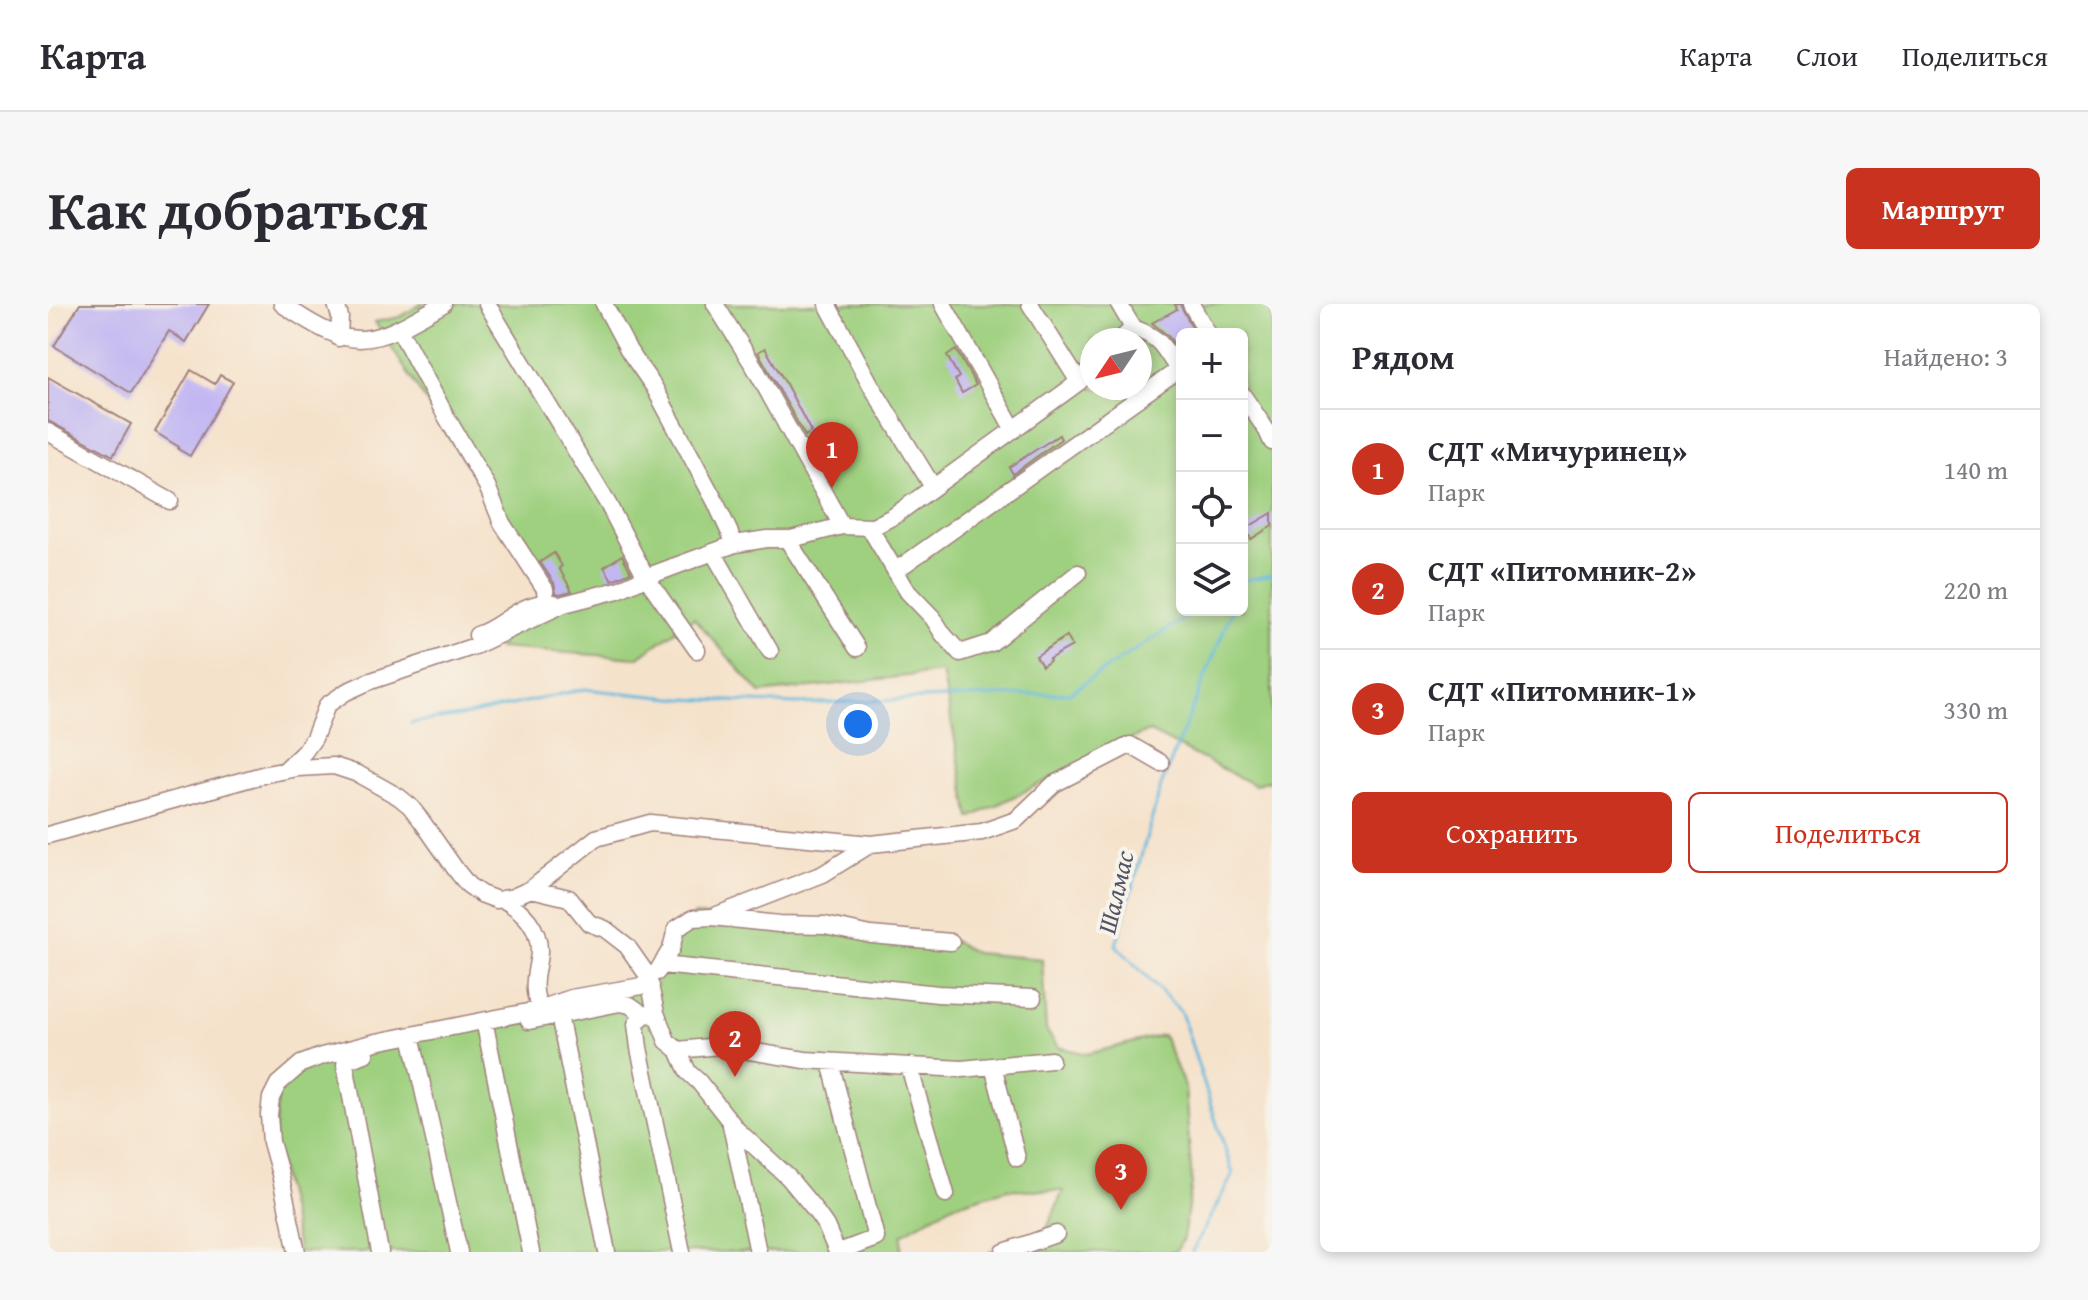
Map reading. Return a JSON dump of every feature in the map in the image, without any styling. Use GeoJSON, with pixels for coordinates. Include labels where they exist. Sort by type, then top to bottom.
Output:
{"type":"FeatureCollection","features":[{"type":"Feature","properties":{"kind":"street"},"geometry":{"type":"LineString","coordinates":[[282,304],[312,325],[339,338],[356,340],[399,329],[443,304]]}},
{"type":"Feature","properties":{"kind":"street"},"geometry":{"type":"LineString","coordinates":[[336,304],[340,317],[339,338]]}},
{"type":"Feature","properties":{"kind":"street"},"geometry":{"type":"LineString","coordinates":[[487,304],[608,504],[646,577],[697,650]]}},
{"type":"Feature","properties":{"kind":"street"},"geometry":{"type":"LineString","coordinates":[[604,304],[629,351],[654,387],[735,544]]}},
{"type":"Feature","properties":{"kind":"street"},"geometry":{"type":"LineString","coordinates":[[715,304],[781,413],[842,526]]}},
{"type":"Feature","properties":{"kind":"street"},"geometry":{"type":"LineString","coordinates":[[827,304],[872,387],[933,487]]}},
{"type":"Feature","properties":{"kind":"street"},"geometry":{"type":"LineString","coordinates":[[943,304],[1014,430]]}},
{"type":"Feature","properties":{"kind":"street"},"geometry":{"type":"LineString","coordinates":[[284,771],[314,738],[327,705],[368,682],[475,646],[564,604],[618,590],[735,544],[812,535],[842,526],[873,527],[894,516],[1079,382],[1030,304]]}},
{"type":"Feature","properties":{"kind":"street"},"geometry":{"type":"LineString","coordinates":[[1119,304],[1133,328]]}},
{"type":"Feature","properties":{"kind":"street"},"geometry":{"type":"LineString","coordinates":[[1191,304],[1205,328]]}},
{"type":"Feature","properties":{"kind":"street"},"geometry":{"type":"LineString","coordinates":[[399,329],[487,486],[502,523],[545,589],[546,603]]}},
{"type":"Feature","properties":{"kind":"street"},"geometry":{"type":"LineString","coordinates":[[1152,335],[1178,370],[1152,388]]}},
{"type":"Feature","properties":{"kind":"street"},"geometry":{"type":"LineString","coordinates":[[895,571],[1136,400]]}},
{"type":"Feature","properties":{"kind":"street"},"geometry":{"type":"LineString","coordinates":[[1246,400],[1272,442]]}},
{"type":"Feature","properties":{"kind":"street"},"geometry":{"type":"LineString","coordinates":[[48,432],[170,501]]}},
{"type":"Feature","properties":{"kind":"street"},"geometry":{"type":"LineString","coordinates":[[869,527],[908,592],[960,653],[991,643],[1078,573]]}},
{"type":"Feature","properties":{"kind":"street"},"geometry":{"type":"LineString","coordinates":[[787,539],[857,648]]}},
{"type":"Feature","properties":{"kind":"street"},"geometry":{"type":"LineString","coordinates":[[713,552],[770,651]]}},
{"type":"Feature","properties":{"kind":"street"},"geometry":{"type":"LineString","coordinates":[[413,667],[428,653],[452,642],[485,633],[514,612],[546,603],[564,604]]}},
{"type":"Feature","properties":{"kind":"street"},"geometry":{"type":"LineString","coordinates":[[50,837],[284,771],[334,766],[358,774],[410,806],[468,885],[497,900],[531,889],[596,838],[650,823],[871,844],[982,832],[1016,820],[1054,784],[1130,745],[1161,763]]}},
{"type":"Feature","properties":{"kind":"street"},"geometry":{"type":"LineString","coordinates":[[712,917],[823,874],[871,844]]}},
{"type":"Feature","properties":{"kind":"street"},"geometry":{"type":"LineString","coordinates":[[531,889],[569,898],[589,923],[605,929],[627,946],[650,981],[650,1014],[667,1041],[678,1050],[688,1072],[737,1130],[788,1177],[826,1226],[838,1252],[876,1238],[830,1062]]}},
{"type":"Feature","properties":{"kind":"street"},"geometry":{"type":"LineString","coordinates":[[502,899],[522,913],[533,926],[538,939],[534,989],[541,1009]]}},
{"type":"Feature","properties":{"kind":"street"},"geometry":{"type":"LineString","coordinates":[[297,1252],[271,1142],[269,1115],[271,1098],[278,1084],[301,1064],[376,1042],[541,1009],[571,998],[642,986],[662,965],[671,949],[676,929],[693,918],[825,925],[871,935],[951,942]]}},
{"type":"Feature","properties":{"kind":"street"},"geometry":{"type":"LineString","coordinates":[[662,965],[938,994],[1033,998]]}},
{"type":"Feature","properties":{"kind":"street"},"geometry":{"type":"LineString","coordinates":[[380,1252],[345,1064],[348,1060],[362,1054],[620,1003],[650,1014]]}},
{"type":"Feature","properties":{"kind":"street"},"geometry":{"type":"LineString","coordinates":[[650,1014],[636,1024],[639,1048],[682,1252]]}},
{"type":"Feature","properties":{"kind":"street"},"geometry":{"type":"LineString","coordinates":[[559,1015],[607,1252]]}},
{"type":"Feature","properties":{"kind":"street"},"geometry":{"type":"LineString","coordinates":[[486,1030],[531,1252]]}},
{"type":"Feature","properties":{"kind":"street"},"geometry":{"type":"LineString","coordinates":[[413,1044],[459,1252]]}},
{"type":"Feature","properties":{"kind":"street"},"geometry":{"type":"LineString","coordinates":[[678,1050],[719,1046],[805,1060],[962,1069],[1051,1060]]}},
{"type":"Feature","properties":{"kind":"street"},"geometry":{"type":"LineString","coordinates":[[909,1066],[946,1194]]}},
{"type":"Feature","properties":{"kind":"street"},"geometry":{"type":"LineString","coordinates":[[993,1066],[1017,1158]]}},
{"type":"Feature","properties":{"kind":"street"},"geometry":{"type":"LineString","coordinates":[[730,1120],[758,1252]]}},
{"type":"Feature","properties":{"kind":"street"},"geometry":{"type":"LineString","coordinates":[[1004,1252],[1056,1234]]}},
{"type":"Feature","properties":{"kind":"green space"},"geometry":{"type":"Polygon","coordinates":[[[421,304],[1272,304],[1272,779],[1254,785],[1148,731],[970,818],[942,672],[760,693],[694,618],[637,658],[498,648],[546,588],[375,322],[400,317],[421,304]]]}},
{"type":"Feature","properties":{"kind":"green space"},"geometry":{"type":"Polygon","coordinates":[[[694,915],[951,940],[975,953],[1042,959],[1046,1030],[1058,1047],[1087,1054],[1163,1035],[1185,1088],[1192,1183],[1183,1238],[1176,1252],[989,1252],[1046,1231],[1063,1191],[1008,1189],[953,1205],[902,1234],[901,1252],[299,1252],[274,1141],[278,1088],[302,1066],[653,980],[694,915]]]}},
{"type":"Feature","properties":{"kind":"building"},"geometry":{"type":"Polygon","coordinates":[[[80,304],[209,304],[186,342],[169,331],[131,393],[54,346],[80,304]]]}},
{"type":"Feature","properties":{"kind":"building"},"geometry":{"type":"Polygon","coordinates":[[[1175,304],[1180,304],[1192,328],[1176,328],[1176,347],[1152,323],[1177,309],[1175,304]]]}},
{"type":"Feature","properties":{"kind":"building"},"geometry":{"type":"Polygon","coordinates":[[[765,348],[811,432],[805,436],[758,352],[765,348]]]}},
{"type":"Feature","properties":{"kind":"building"},"geometry":{"type":"Polygon","coordinates":[[[956,350],[976,385],[962,393],[955,380],[959,377],[947,356],[956,350]]]}},
{"type":"Feature","properties":{"kind":"building"},"geometry":{"type":"Polygon","coordinates":[[[191,370],[215,384],[220,375],[233,382],[190,456],[155,432],[191,370]]]}},
{"type":"Feature","properties":{"kind":"building"},"geometry":{"type":"Polygon","coordinates":[[[48,377],[131,424],[113,456],[48,421],[48,377]]]}},
{"type":"Feature","properties":{"kind":"building"},"geometry":{"type":"Polygon","coordinates":[[[1059,435],[1061,439],[1013,474],[1009,467],[1059,435]]]}},
{"type":"Feature","properties":{"kind":"building"},"geometry":{"type":"Polygon","coordinates":[[[1272,513],[1272,526],[1251,539],[1248,527],[1272,513]]]}},
{"type":"Feature","properties":{"kind":"building"},"geometry":{"type":"Polygon","coordinates":[[[554,553],[572,591],[556,593],[554,583],[540,562],[554,553]]]}},
{"type":"Feature","properties":{"kind":"building"},"geometry":{"type":"Polygon","coordinates":[[[622,555],[631,572],[612,580],[604,567],[622,555]]]}},
{"type":"Feature","properties":{"kind":"building"},"geometry":{"type":"Polygon","coordinates":[[[1067,636],[1072,646],[1042,666],[1036,656],[1067,636]]]}},
{"type":"Feature","properties":{"kind":"waterway","name":"Шалмас"},"geometry":{"type":"LineString","coordinates":[[1248,579],[1272,575]]}},
{"type":"Feature","properties":{"kind":"waterway"},"geometry":{"type":"LineString","coordinates":[[411,723],[467,715],[584,689],[683,699],[796,704],[1069,693],[1188,616]]}},
{"type":"Feature","properties":{"kind":"waterway","name":"Шалмас"},"geometry":{"type":"LineString","coordinates":[[1192,1252],[1233,1174],[1181,1012],[1116,945],[1161,786],[1230,616]]}},
{"type":"Feature","properties":{"kind":"place","name":"СДТ «Мичуринец»"},"geometry":{"type":"Point","coordinates":[832,488]}},
{"type":"Feature","properties":{"kind":"place","name":"СДТ «Питомник-2»"},"geometry":{"type":"Point","coordinates":[735,1077]}},
{"type":"Feature","properties":{"kind":"place","name":"СДТ «Питомник-1»"},"geometry":{"type":"Point","coordinates":[1121,1210]}}]}
